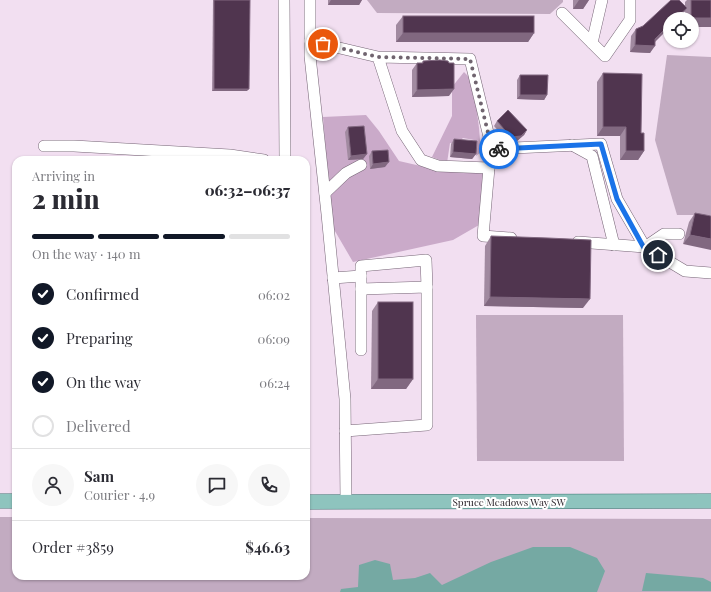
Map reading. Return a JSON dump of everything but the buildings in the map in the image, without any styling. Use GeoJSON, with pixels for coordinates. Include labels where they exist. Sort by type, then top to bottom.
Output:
{"type":"FeatureCollection","features":[{"type":"Feature","properties":{"kind":"main road"},"geometry":{"type":"LineString","coordinates":[[0,501],[12,501]]}},
{"type":"Feature","properties":{"kind":"main road","name":"Spruce Meadows Way SW"},"geometry":{"type":"LineString","coordinates":[[310,502],[711,501]]}},
{"type":"Feature","properties":{"kind":"lane"},"geometry":{"type":"LineString","coordinates":[[284,0],[285,156]]}},
{"type":"Feature","properties":{"kind":"lane"},"geometry":{"type":"LineString","coordinates":[[310,0],[310,56],[334,278],[345,399],[346,502]]}},
{"type":"Feature","properties":{"kind":"lane"},"geometry":{"type":"LineString","coordinates":[[592,43],[602,0]]}},
{"type":"Feature","properties":{"kind":"lane"},"geometry":{"type":"LineString","coordinates":[[562,13],[606,56],[630,20],[630,0]]}},
{"type":"Feature","properties":{"kind":"lane"},"geometry":{"type":"LineString","coordinates":[[310,41],[378,57],[470,59],[492,149],[483,236],[522,238]]}},
{"type":"Feature","properties":{"kind":"lane"},"geometry":{"type":"LineString","coordinates":[[378,57],[402,132],[421,160],[438,166],[490,168]]}},
{"type":"Feature","properties":{"kind":"lane"},"geometry":{"type":"LineString","coordinates":[[492,149],[601,144],[617,199],[644,248]]}},
{"type":"Feature","properties":{"kind":"lane"},"geometry":{"type":"LineString","coordinates":[[572,145],[592,156],[614,245]]}},
{"type":"Feature","properties":{"kind":"lane"},"geometry":{"type":"LineString","coordinates":[[44,146],[74,146],[237,156]]}},
{"type":"Feature","properties":{"kind":"lane"},"geometry":{"type":"LineString","coordinates":[[325,193],[346,173],[361,165]]}},
{"type":"Feature","properties":{"kind":"lane"},"geometry":{"type":"LineString","coordinates":[[644,248],[664,234],[679,234]]}},
{"type":"Feature","properties":{"kind":"lane"},"geometry":{"type":"LineString","coordinates":[[568,242],[644,248],[684,270],[711,273]]}},
{"type":"Feature","properties":{"kind":"lane"},"geometry":{"type":"LineString","coordinates":[[345,431],[427,425],[426,260],[361,266],[361,350]]}},
{"type":"Feature","properties":{"kind":"lane"},"geometry":{"type":"LineString","coordinates":[[334,278],[361,276]]}},
{"type":"Feature","properties":{"kind":"lane"},"geometry":{"type":"LineString","coordinates":[[361,289],[427,287]]}},
{"type":"Feature","properties":{"kind":"shaded area"},"geometry":{"type":"Polygon","coordinates":[[[367,0],[563,0],[563,2],[550,14],[377,13],[367,0]]]}},
{"type":"Feature","properties":{"kind":"shaded area"},"geometry":{"type":"Polygon","coordinates":[[[667,55],[711,57],[711,215],[677,215],[655,140],[667,55]]]}},
{"type":"Feature","properties":{"kind":"shaded area"},"geometry":{"type":"Polygon","coordinates":[[[464,72],[473,81],[481,152],[476,156],[474,140],[463,138],[456,144],[450,143],[447,163],[432,157],[452,116],[452,87],[464,72]]]}},
{"type":"Feature","properties":{"kind":"shaded area"},"geometry":{"type":"Polygon","coordinates":[[[366,115],[379,131],[399,161],[438,170],[486,171],[479,225],[453,240],[353,262],[332,226],[323,117],[366,115]]]}},
{"type":"Feature","properties":{"kind":"shaded area"},"geometry":{"type":"Polygon","coordinates":[[[476,315],[623,315],[624,461],[477,461],[476,315]]]}},
{"type":"Feature","properties":{"kind":"shaded area"},"geometry":{"type":"Polygon","coordinates":[[[0,517],[12,517],[12,580],[310,580],[310,518],[711,519],[711,592],[0,592],[0,517]]]}},
{"type":"Feature","properties":{"kind":"shaded area"},"geometry":{"type":"Polygon","coordinates":[[[533,547],[570,547],[597,558],[605,571],[597,592],[340,592],[341,589],[358,587],[359,565],[375,560],[390,564],[393,580],[415,578],[430,573],[442,585],[491,562],[533,547]]]}},
{"type":"Feature","properties":{"kind":"shaded area"},"geometry":{"type":"Polygon","coordinates":[[[646,573],[703,578],[711,582],[711,591],[642,591],[646,573]]]}},
{"type":"Feature","properties":{"kind":"way so far"},"geometry":{"type":"LineString","coordinates":[[323,44],[378,57],[470,59],[492,149],[499,149]]}},
{"type":"Feature","properties":{"kind":"route"},"geometry":{"type":"LineString","coordinates":[[499,149],[601,144],[617,199],[644,248],[658,255]]}}]}
